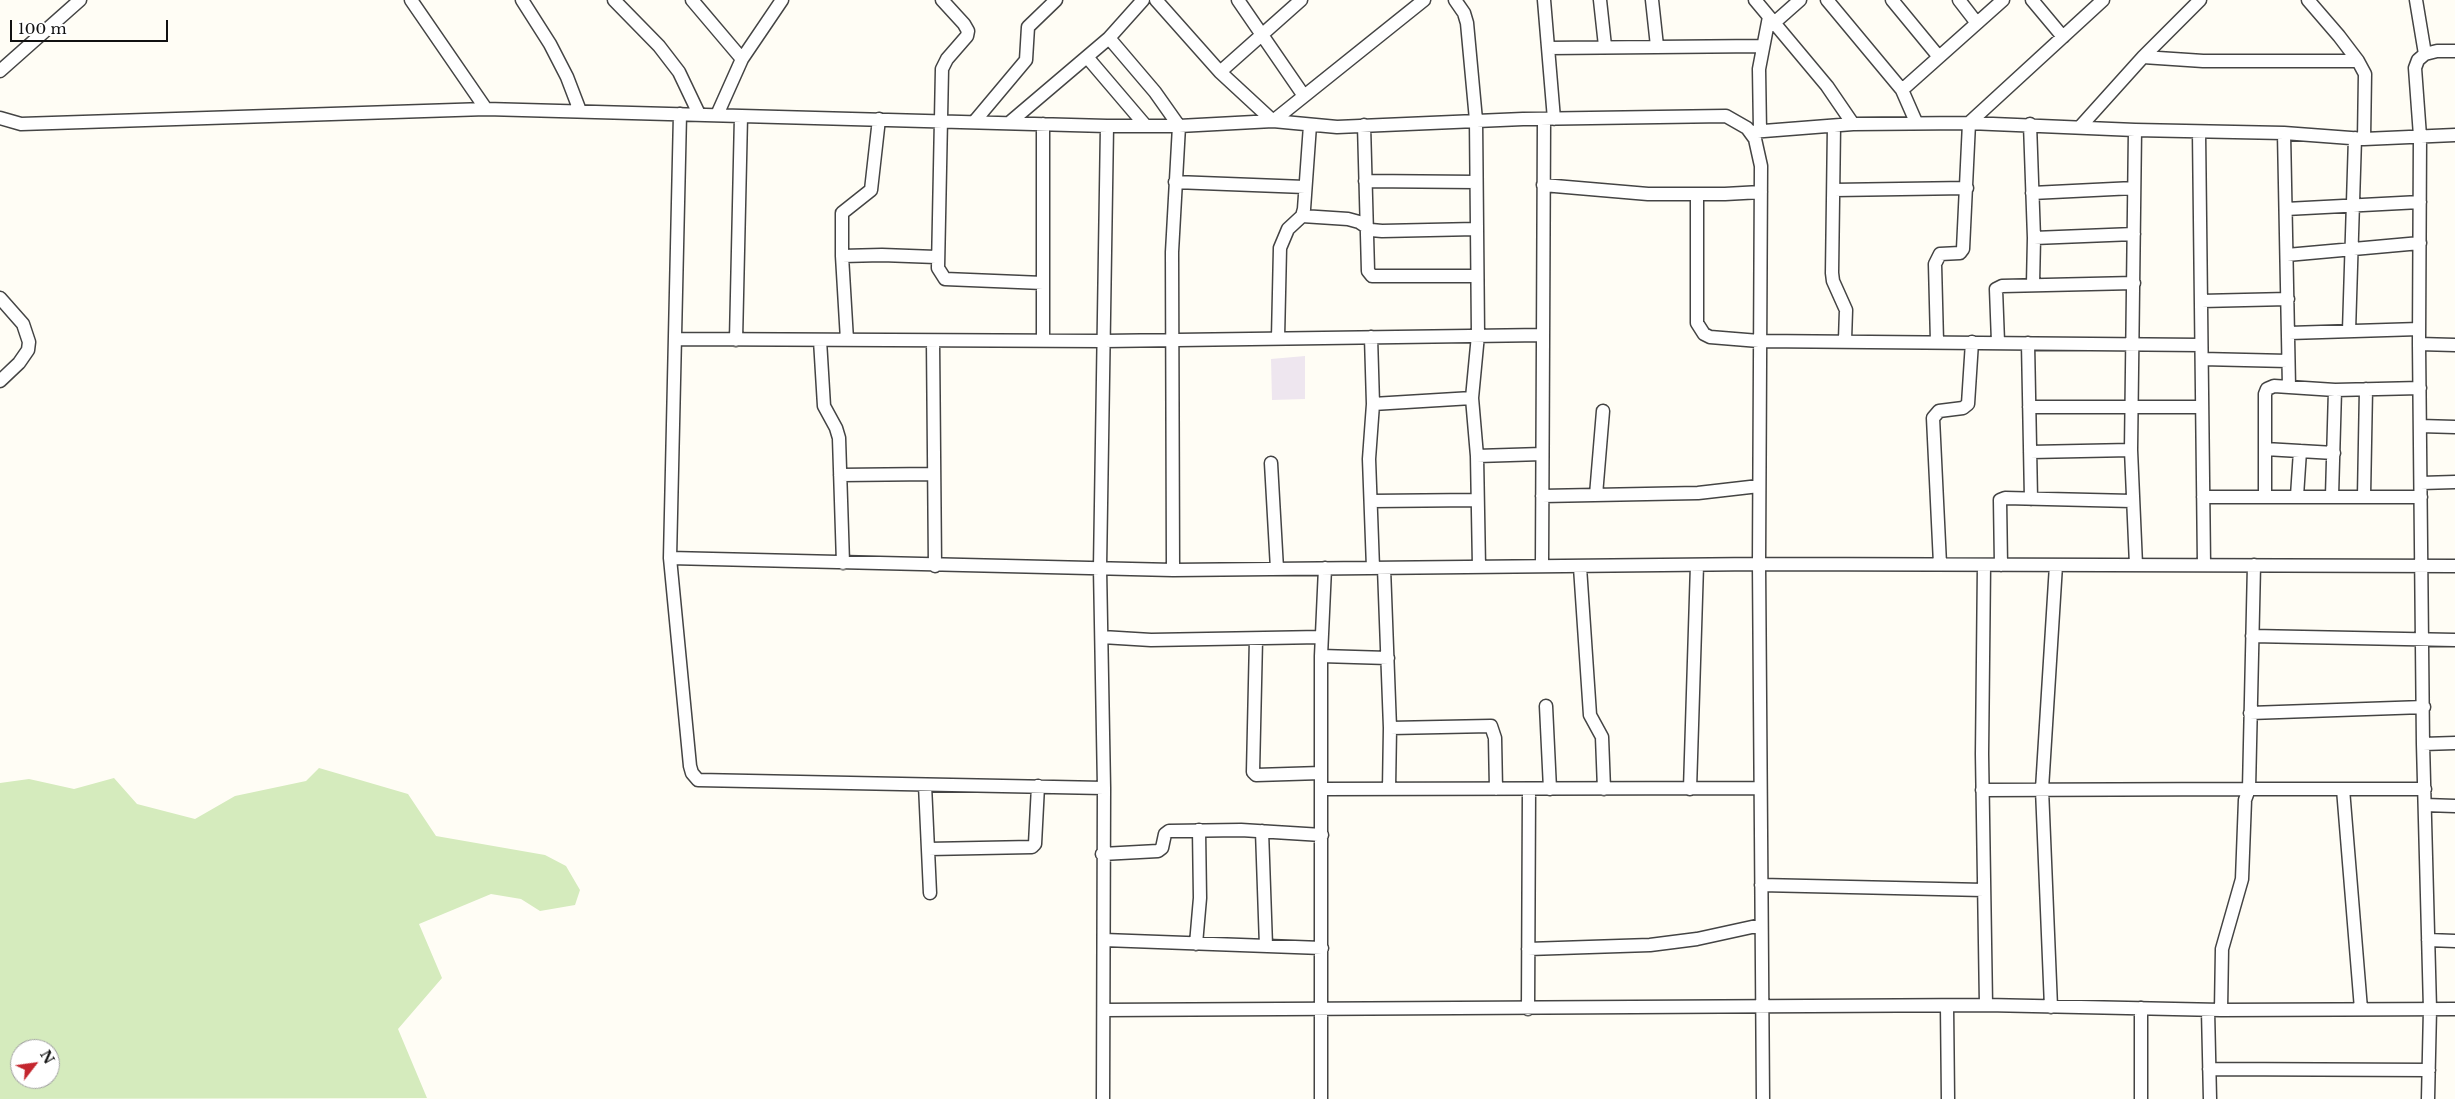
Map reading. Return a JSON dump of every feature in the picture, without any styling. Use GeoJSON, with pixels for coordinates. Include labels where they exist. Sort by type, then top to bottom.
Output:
{"type":"FeatureCollection","features":[{"type":"Feature","properties":{"kind":"street"},"geometry":{"type":"LineString","coordinates":[[0,71],[80,0]]}},
{"type":"Feature","properties":{"kind":"street"},"geometry":{"type":"LineString","coordinates":[[411,0],[486,109]]}},
{"type":"Feature","properties":{"kind":"street"},"geometry":{"type":"LineString","coordinates":[[522,0],[550,44],[567,77],[580,111]]}},
{"type":"Feature","properties":{"kind":"street"},"geometry":{"type":"LineString","coordinates":[[614,0],[659,46],[679,72],[699,114]]}},
{"type":"Feature","properties":{"kind":"street"},"geometry":{"type":"LineString","coordinates":[[692,0],[742,58]]}},
{"type":"Feature","properties":{"kind":"street"},"geometry":{"type":"LineString","coordinates":[[942,0],[968,31],[967,36],[947,59],[942,69],[936,257],[939,273],[946,279],[1043,283]]}},
{"type":"Feature","properties":{"kind":"street"},"geometry":{"type":"LineString","coordinates":[[974,122],[1026,60],[1028,28],[1056,0]]}},
{"type":"Feature","properties":{"kind":"street"},"geometry":{"type":"LineString","coordinates":[[1009,123],[1109,38],[1143,0]]}},
{"type":"Feature","properties":{"kind":"street"},"geometry":{"type":"LineString","coordinates":[[1156,0],[1220,72],[1273,121]]}},
{"type":"Feature","properties":{"kind":"street"},"geometry":{"type":"LineString","coordinates":[[1238,0],[1304,96]]}},
{"type":"Feature","properties":{"kind":"street"},"geometry":{"type":"LineString","coordinates":[[1220,72],[1301,0]]}},
{"type":"Feature","properties":{"kind":"street"},"geometry":{"type":"LineString","coordinates":[[1273,121],[1424,0]]}},
{"type":"Feature","properties":{"kind":"street"},"geometry":{"type":"LineString","coordinates":[[1455,0],[1464,13],[1467,23],[1476,120],[1478,335],[1472,398],[1477,456],[1479,567]]}},
{"type":"Feature","properties":{"kind":"street"},"geometry":{"type":"LineString","coordinates":[[1542,566],[1543,185],[1549,119],[1548,48],[1544,0]]}},
{"type":"Feature","properties":{"kind":"street"},"geometry":{"type":"LineString","coordinates":[[1600,0],[1605,46]]}},
{"type":"Feature","properties":{"kind":"street"},"geometry":{"type":"LineString","coordinates":[[1652,0],[1657,46]]}},
{"type":"Feature","properties":{"kind":"street"},"geometry":{"type":"LineString","coordinates":[[1755,0],[1827,86],[1853,124]]}},
{"type":"Feature","properties":{"kind":"street"},"geometry":{"type":"LineString","coordinates":[[1762,1099],[1759,564],[1761,158],[1756,132],[1759,69],[1763,46],[1771,20],[1800,0]]}},
{"type":"Feature","properties":{"kind":"street"},"geometry":{"type":"LineString","coordinates":[[1827,0],[1902,90],[1916,122]]}},
{"type":"Feature","properties":{"kind":"street"},"geometry":{"type":"LineString","coordinates":[[1892,0],[1939,57]]}},
{"type":"Feature","properties":{"kind":"street"},"geometry":{"type":"LineString","coordinates":[[1959,0],[1976,22]]}},
{"type":"Feature","properties":{"kind":"street"},"geometry":{"type":"LineString","coordinates":[[1902,90],[2002,0]]}},
{"type":"Feature","properties":{"kind":"street"},"geometry":{"type":"LineString","coordinates":[[2032,0],[2063,37]]}},
{"type":"Feature","properties":{"kind":"street"},"geometry":{"type":"LineString","coordinates":[[1937,342],[1935,264],[1940,254],[1960,253],[1963,249],[1969,123],[2103,0]]}},
{"type":"Feature","properties":{"kind":"street"},"geometry":{"type":"LineString","coordinates":[[2080,127],[2143,57],[2200,0]]}},
{"type":"Feature","properties":{"kind":"street"},"geometry":{"type":"LineString","coordinates":[[2308,0],[2358,61],[2367,80],[2354,205],[2348,331]]}},
{"type":"Feature","properties":{"kind":"street"},"geometry":{"type":"LineString","coordinates":[[2416,0],[2425,54]]}},
{"type":"Feature","properties":{"kind":"street"},"geometry":{"type":"LineString","coordinates":[[717,115],[742,58],[778,1]]}},
{"type":"Feature","properties":{"kind":"street"},"geometry":{"type":"LineString","coordinates":[[1109,38],[1155,92],[1179,126],[1171,340],[1174,466],[1173,570]]}},
{"type":"Feature","properties":{"kind":"street"},"geometry":{"type":"LineString","coordinates":[[1548,48],[1763,46]]}},
{"type":"Feature","properties":{"kind":"street"},"geometry":{"type":"LineString","coordinates":[[2428,1099],[2430,1009],[2423,744],[2419,344],[2420,136],[2415,68],[2418,60],[2425,54],[2437,51],[2455,51]]}},
{"type":"Feature","properties":{"kind":"street"},"geometry":{"type":"LineString","coordinates":[[1087,57],[1145,125]]}},
{"type":"Feature","properties":{"kind":"street"},"geometry":{"type":"LineString","coordinates":[[2143,57],[2203,61],[2358,61]]}},
{"type":"Feature","properties":{"kind":"street"},"geometry":{"type":"LineString","coordinates":[[0,118],[21,124],[486,109],[1107,126],[1179,126],[1273,121],[1310,125],[1364,125],[1476,120],[1726,116],[1756,132],[1853,124],[1916,122],[2030,124],[2199,132],[2284,133],[2360,139],[2455,135]]}},
{"type":"Feature","properties":{"kind":"street"},"geometry":{"type":"LineString","coordinates":[[680,114],[670,558],[690,766],[694,777],[703,782],[1104,788]]}},
{"type":"Feature","properties":{"kind":"street"},"geometry":{"type":"LineString","coordinates":[[736,340],[741,116]]}},
{"type":"Feature","properties":{"kind":"street"},"geometry":{"type":"LineString","coordinates":[[847,340],[842,256],[842,212],[871,190],[879,120]]}},
{"type":"Feature","properties":{"kind":"street"},"geometry":{"type":"LineString","coordinates":[[1043,124],[1043,341]]}},
{"type":"Feature","properties":{"kind":"street"},"geometry":{"type":"LineString","coordinates":[[2030,124],[2034,238],[2033,284]]}},
{"type":"Feature","properties":{"kind":"street"},"geometry":{"type":"LineString","coordinates":[[1278,338],[1280,248],[1288,229],[1302,216],[1310,125]]}},
{"type":"Feature","properties":{"kind":"street"},"geometry":{"type":"LineString","coordinates":[[1364,125],[1368,270],[1372,276],[1476,276]]}},
{"type":"Feature","properties":{"kind":"street"},"geometry":{"type":"LineString","coordinates":[[1103,1099],[1104,940],[1102,854],[1104,788],[1100,568],[1107,126]]}},
{"type":"Feature","properties":{"kind":"street"},"geometry":{"type":"LineString","coordinates":[[1834,126],[1832,272],[1833,281],[1846,310],[1845,340]]}},
{"type":"Feature","properties":{"kind":"street"},"geometry":{"type":"LineString","coordinates":[[2135,130],[2131,450],[2136,565]]}},
{"type":"Feature","properties":{"kind":"street"},"geometry":{"type":"LineString","coordinates":[[2199,132],[2204,565]]}},
{"type":"Feature","properties":{"kind":"street"},"geometry":{"type":"LineString","coordinates":[[2284,133],[2289,387]]}},
{"type":"Feature","properties":{"kind":"street"},"geometry":{"type":"LineString","coordinates":[[1365,181],[1476,182]]}},
{"type":"Feature","properties":{"kind":"street"},"geometry":{"type":"LineString","coordinates":[[1176,182],[1305,187]]}},
{"type":"Feature","properties":{"kind":"street"},"geometry":{"type":"LineString","coordinates":[[1543,185],[1648,194],[1761,192]]}},
{"type":"Feature","properties":{"kind":"street"},"geometry":{"type":"LineString","coordinates":[[1834,190],[1967,188]]}},
{"type":"Feature","properties":{"kind":"street"},"geometry":{"type":"LineString","coordinates":[[2032,193],[2134,188]]}},
{"type":"Feature","properties":{"kind":"street"},"geometry":{"type":"LineString","coordinates":[[1697,194],[1697,323],[1704,334],[1710,336],[1759,341],[1845,340],[2202,345]]}},
{"type":"Feature","properties":{"kind":"street"},"geometry":{"type":"LineString","coordinates":[[2286,209],[2420,202]]}},
{"type":"Feature","properties":{"kind":"street"},"geometry":{"type":"LineString","coordinates":[[1302,216],[1348,219],[1359,222],[1366,227],[1382,231],[1476,228]]}},
{"type":"Feature","properties":{"kind":"street"},"geometry":{"type":"LineString","coordinates":[[2034,238],[2134,234]]}},
{"type":"Feature","properties":{"kind":"street"},"geometry":{"type":"LineString","coordinates":[[2287,254],[2420,243]]}},
{"type":"Feature","properties":{"kind":"street"},"geometry":{"type":"LineString","coordinates":[[842,256],[936,257]]}},
{"type":"Feature","properties":{"kind":"street"},"geometry":{"type":"LineString","coordinates":[[1998,342],[1996,289],[2002,286],[2134,283]]}},
{"type":"Feature","properties":{"kind":"street"},"geometry":{"type":"LineString","coordinates":[[0,298],[23,324],[29,342],[28,350],[19,363],[0,381]]}},
{"type":"Feature","properties":{"kind":"street"},"geometry":{"type":"LineString","coordinates":[[2201,301],[2288,299]]}},
{"type":"Feature","properties":{"kind":"street"},"geometry":{"type":"LineString","coordinates":[[2289,333],[2419,329]]}},
{"type":"Feature","properties":{"kind":"street"},"geometry":{"type":"LineString","coordinates":[[675,339],[1104,341],[1543,334]]}},
{"type":"Feature","properties":{"kind":"street"},"geometry":{"type":"LineString","coordinates":[[1371,337],[1374,404],[1369,459],[1371,501],[1388,658],[1389,789]]}},
{"type":"Feature","properties":{"kind":"street"},"geometry":{"type":"LineString","coordinates":[[820,340],[824,406],[836,428],[839,438],[843,563]]}},
{"type":"Feature","properties":{"kind":"street"},"geometry":{"type":"LineString","coordinates":[[933,341],[934,566]]}},
{"type":"Feature","properties":{"kind":"street"},"geometry":{"type":"LineString","coordinates":[[1940,564],[1933,418],[1939,411],[1963,408],[1968,404],[1972,342]]}},
{"type":"Feature","properties":{"kind":"street"},"geometry":{"type":"LineString","coordinates":[[2028,343],[2031,498]]}},
{"type":"Feature","properties":{"kind":"street"},"geometry":{"type":"LineString","coordinates":[[2419,344],[2455,344]]}},
{"type":"Feature","properties":{"kind":"street"},"geometry":{"type":"LineString","coordinates":[[2202,359],[2288,361]]}},
{"type":"Feature","properties":{"kind":"street"},"geometry":{"type":"LineString","coordinates":[[2265,496],[2265,394],[2270,387],[2335,390],[2420,388]]}},
{"type":"Feature","properties":{"kind":"street"},"geometry":{"type":"LineString","coordinates":[[2364,496],[2366,389]]}},
{"type":"Feature","properties":{"kind":"street"},"geometry":{"type":"LineString","coordinates":[[2332,496],[2335,390]]}},
{"type":"Feature","properties":{"kind":"street"},"geometry":{"type":"LineString","coordinates":[[1374,404],[1472,398]]}},
{"type":"Feature","properties":{"kind":"street"},"geometry":{"type":"LineString","coordinates":[[2029,406],[2202,407]]}},
{"type":"Feature","properties":{"kind":"street"},"geometry":{"type":"LineString","coordinates":[[1596,495],[1604,410]]}},
{"type":"Feature","properties":{"kind":"street"},"geometry":{"type":"LineString","coordinates":[[2420,426],[2455,427]]}},
{"type":"Feature","properties":{"kind":"street"},"geometry":{"type":"LineString","coordinates":[[2265,449],[2334,453]]}},
{"type":"Feature","properties":{"kind":"street"},"geometry":{"type":"LineString","coordinates":[[2030,452],[2131,450]]}},
{"type":"Feature","properties":{"kind":"street"},"geometry":{"type":"LineString","coordinates":[[2297,496],[2300,451]]}},
{"type":"Feature","properties":{"kind":"street"},"geometry":{"type":"LineString","coordinates":[[1477,456],[1542,454]]}},
{"type":"Feature","properties":{"kind":"street"},"geometry":{"type":"LineString","coordinates":[[1271,463],[1276,569]]}},
{"type":"Feature","properties":{"kind":"street"},"geometry":{"type":"LineString","coordinates":[[840,475],[933,474]]}},
{"type":"Feature","properties":{"kind":"street"},"geometry":{"type":"LineString","coordinates":[[2421,483],[2455,482]]}},
{"type":"Feature","properties":{"kind":"street"},"geometry":{"type":"LineString","coordinates":[[1542,496],[1698,493],[1759,486]]}},
{"type":"Feature","properties":{"kind":"street"},"geometry":{"type":"LineString","coordinates":[[2203,497],[2421,497]]}},
{"type":"Feature","properties":{"kind":"street"},"geometry":{"type":"LineString","coordinates":[[2000,564],[2000,500],[2031,498],[2132,501]]}},
{"type":"Feature","properties":{"kind":"street"},"geometry":{"type":"LineString","coordinates":[[1371,501],[1477,500]]}},
{"type":"Feature","properties":{"kind":"street"},"geometry":{"type":"LineString","coordinates":[[670,558],[934,566],[1173,570],[1759,564],[2455,566]]}},
{"type":"Feature","properties":{"kind":"street"},"geometry":{"type":"LineString","coordinates":[[1690,789],[1697,565]]}},
{"type":"Feature","properties":{"kind":"street"},"geometry":{"type":"LineString","coordinates":[[1984,565],[1982,790],[1986,1005]]}},
{"type":"Feature","properties":{"kind":"street"},"geometry":{"type":"LineString","coordinates":[[2051,1007],[2042,789],[2056,565]]}},
{"type":"Feature","properties":{"kind":"street"},"geometry":{"type":"LineString","coordinates":[[2221,1010],[2223,941],[2242,879],[2245,800],[2249,789],[2254,565]]}},
{"type":"Feature","properties":{"kind":"street"},"geometry":{"type":"LineString","coordinates":[[1580,567],[1590,715],[1602,738],[1604,789]]}},
{"type":"Feature","properties":{"kind":"street"},"geometry":{"type":"LineString","coordinates":[[1321,1099],[1321,638],[1325,568]]}},
{"type":"Feature","properties":{"kind":"street"},"geometry":{"type":"LineString","coordinates":[[2252,636],[2455,640]]}},
{"type":"Feature","properties":{"kind":"street"},"geometry":{"type":"LineString","coordinates":[[1102,637],[1151,640],[1321,638]]}},
{"type":"Feature","properties":{"kind":"street"},"geometry":{"type":"LineString","coordinates":[[1256,639],[1253,772],[1256,775],[1321,773]]}},
{"type":"Feature","properties":{"kind":"street"},"geometry":{"type":"LineString","coordinates":[[1321,656],[1388,658]]}},
{"type":"Feature","properties":{"kind":"street"},"geometry":{"type":"LineString","coordinates":[[1546,706],[1550,789]]}},
{"type":"Feature","properties":{"kind":"street"},"geometry":{"type":"LineString","coordinates":[[2250,714],[2424,707]]}},
{"type":"Feature","properties":{"kind":"street"},"geometry":{"type":"LineString","coordinates":[[1390,728],[1491,726],[1495,738],[1496,789]]}},
{"type":"Feature","properties":{"kind":"street"},"geometry":{"type":"LineString","coordinates":[[2423,744],[2455,743]]}},
{"type":"Feature","properties":{"kind":"street"},"geometry":{"type":"LineString","coordinates":[[926,785],[930,893]]}},
{"type":"Feature","properties":{"kind":"street"},"geometry":{"type":"LineString","coordinates":[[928,849],[1032,847],[1035,844],[1038,786]]}},
{"type":"Feature","properties":{"kind":"street"},"geometry":{"type":"LineString","coordinates":[[1321,789],[1760,788]]}},
{"type":"Feature","properties":{"kind":"street"},"geometry":{"type":"LineString","coordinates":[[1528,1009],[1529,789]]}},
{"type":"Feature","properties":{"kind":"street"},"geometry":{"type":"LineString","coordinates":[[2343,789],[2361,1009]]}},
{"type":"Feature","properties":{"kind":"street"},"geometry":{"type":"LineString","coordinates":[[1982,790],[2424,789]]}},
{"type":"Feature","properties":{"kind":"street"},"geometry":{"type":"LineString","coordinates":[[2425,805],[2455,806]]}},
{"type":"Feature","properties":{"kind":"street"},"geometry":{"type":"LineString","coordinates":[[1196,944],[1200,898],[1199,830]]}},
{"type":"Feature","properties":{"kind":"street"},"geometry":{"type":"LineString","coordinates":[[1102,854],[1158,851],[1162,848],[1165,834],[1169,831],[1262,831],[1322,835]]}},
{"type":"Feature","properties":{"kind":"street"},"geometry":{"type":"LineString","coordinates":[[1262,831],[1266,946]]}},
{"type":"Feature","properties":{"kind":"street"},"geometry":{"type":"LineString","coordinates":[[1761,885],[1984,890]]}},
{"type":"Feature","properties":{"kind":"street"},"geometry":{"type":"LineString","coordinates":[[1528,949],[1650,945],[1698,939],[1761,924]]}},
{"type":"Feature","properties":{"kind":"street"},"geometry":{"type":"LineString","coordinates":[[1104,940],[1322,948]]}},
{"type":"Feature","properties":{"kind":"street"},"geometry":{"type":"LineString","coordinates":[[2428,940],[2455,940]]}},
{"type":"Feature","properties":{"kind":"street"},"geometry":{"type":"LineString","coordinates":[[1104,1010],[1986,1005],[2208,1010],[2455,1009]]}},
{"type":"Feature","properties":{"kind":"street"},"geometry":{"type":"LineString","coordinates":[[1946,1006],[1948,1099]]}},
{"type":"Feature","properties":{"kind":"street"},"geometry":{"type":"LineString","coordinates":[[2141,1008],[2141,1099]]}},
{"type":"Feature","properties":{"kind":"street"},"geometry":{"type":"LineString","coordinates":[[2208,1010],[2210,1099]]}},
{"type":"Feature","properties":{"kind":"street"},"geometry":{"type":"LineString","coordinates":[[2209,1069],[2429,1070]]}},
{"type":"Feature","properties":{"kind":"shaded area"},"geometry":{"type":"Polygon","coordinates":[[[1305,356],[1305,399],[1272,400],[1271,359],[1305,356]]]}},
{"type":"Feature","properties":{"kind":"green space"},"geometry":{"type":"Polygon","coordinates":[[[319,768],[408,794],[436,836],[545,855],[566,866],[580,890],[575,905],[540,911],[521,899],[491,894],[419,924],[442,978],[398,1029],[427,1098],[0,1099],[0,783],[29,779],[74,789],[114,778],[137,804],[195,819],[235,796],[306,781],[319,768]]]}}]}
